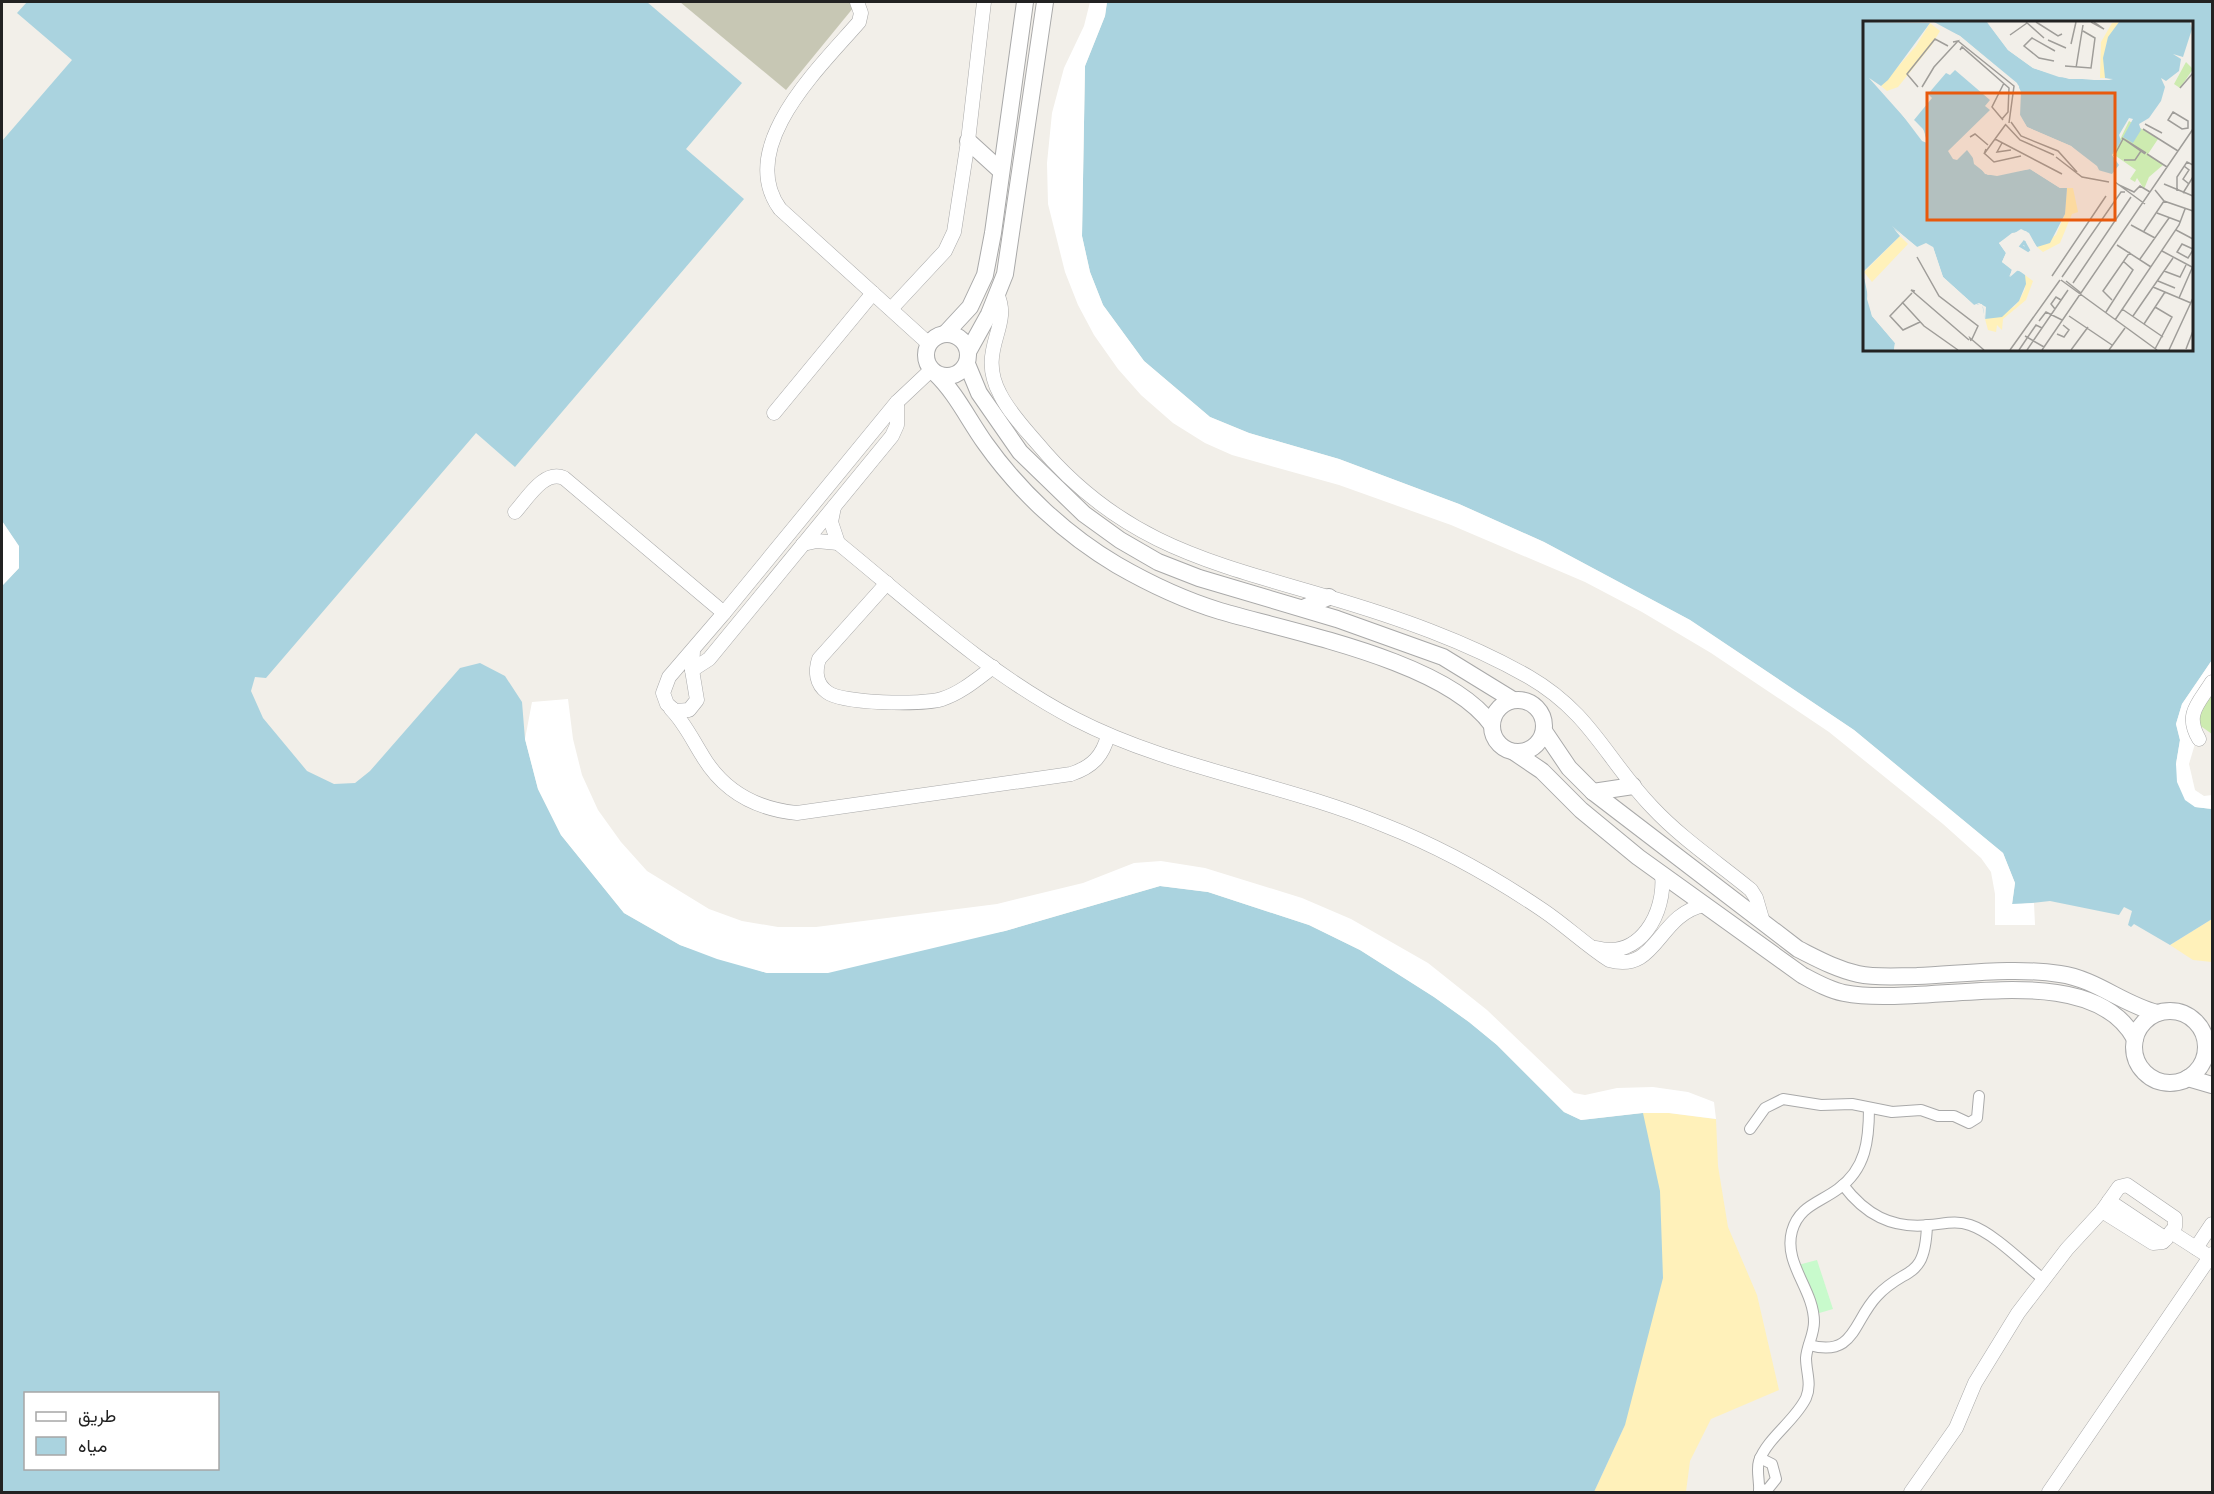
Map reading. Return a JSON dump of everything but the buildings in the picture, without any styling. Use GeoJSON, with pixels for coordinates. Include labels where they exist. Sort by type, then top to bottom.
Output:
{"type":"FeatureCollection","features":[{"type":"Feature","properties":{"kind":"street"},"geometry":{"type":"LineString","coordinates":[[857,2],[861,13],[859,22],[786,112],[774,135],[766,170],[769,191],[780,209],[929,344]]}},
{"type":"Feature","properties":{"kind":"street"},"geometry":{"type":"LineString","coordinates":[[891,309],[945,251],[957,221],[984,2]]}},
{"type":"Feature","properties":{"kind":"street"},"geometry":{"type":"LineString","coordinates":[[1025,2],[985,275],[970,307],[945,334],[929,344],[926,360],[933,371],[951,389],[985,443],[1016,481],[1063,527],[1094,550],[1139,577],[1187,600],[1319,637],[1400,666],[1459,693],[1477,707],[1492,725],[1498,742],[1542,771],[1581,810],[1662,874],[1802,975],[1834,990],[1872,996],[2028,991],[2062,993],[2095,1002],[2121,1019],[2135,1039],[2138,1062],[2148,1075],[2163,1082],[2188,1078],[2212,1086]]}},
{"type":"Feature","properties":{"kind":"street"},"geometry":{"type":"LineString","coordinates":[[933,371],[953,375],[967,358],[997,294],[1010,249],[1044,2]]}},
{"type":"Feature","properties":{"kind":"street"},"geometry":{"type":"LineString","coordinates":[[968,141],[1001,171]]}},
{"type":"Feature","properties":{"kind":"street"},"geometry":{"type":"LineString","coordinates":[[774,413],[873,293]]}},
{"type":"Feature","properties":{"kind":"street"},"geometry":{"type":"LineString","coordinates":[[997,294],[1002,315],[991,357],[996,387],[1031,436],[1081,488],[1129,524],[1188,555],[1329,597],[1433,632],[1492,658],[1542,685],[1586,722],[1634,786],[1669,825],[1750,890],[1756,898],[1763,922]]}},
{"type":"Feature","properties":{"kind":"street"},"geometry":{"type":"LineString","coordinates":[[945,334],[960,339],[973,384],[1015,446],[1084,514],[1120,540],[1178,571],[1303,608],[1443,657],[1513,700],[1526,701],[1537,708],[1544,718],[1544,731],[1533,748],[1514,752]]}},
{"type":"Feature","properties":{"kind":"street"},"geometry":{"type":"LineString","coordinates":[[933,371],[897,402],[666,682],[663,693],[708,766],[735,793],[758,805],[797,813],[1071,774],[1082,771],[1100,756],[1108,735]]}},
{"type":"Feature","properties":{"kind":"street"},"geometry":{"type":"LineString","coordinates":[[692,670],[708,658],[892,436],[897,425],[897,402]]}},
{"type":"Feature","properties":{"kind":"street"},"geometry":{"type":"LineString","coordinates":[[515,512],[548,478],[556,476],[564,478],[724,613]]}},
{"type":"Feature","properties":{"kind":"street"},"geometry":{"type":"LineString","coordinates":[[834,507],[831,522],[838,543]]}},
{"type":"Feature","properties":{"kind":"street"},"geometry":{"type":"LineString","coordinates":[[803,544],[824,541],[838,543],[993,667],[1043,701],[1108,735],[1167,756],[1328,804],[1384,825],[1493,879],[1544,911],[1609,960],[1619,963],[1639,960],[1647,954],[1680,914],[1704,905]]}},
{"type":"Feature","properties":{"kind":"street"},"geometry":{"type":"LineString","coordinates":[[887,583],[819,658],[818,680],[827,692],[840,698],[924,703],[960,691],[993,667]]}},
{"type":"Feature","properties":{"kind":"street"},"geometry":{"type":"LineString","coordinates":[[1303,608],[1329,597]]}},
{"type":"Feature","properties":{"kind":"street"},"geometry":{"type":"LineString","coordinates":[[693,651],[692,670],[697,690],[694,740]]}},
{"type":"Feature","properties":{"kind":"street"},"geometry":{"type":"LineString","coordinates":[[2199,739],[2193,728],[2192,715],[2212,682]]}},
{"type":"Feature","properties":{"kind":"street"},"geometry":{"type":"LineString","coordinates":[[1492,725],[1500,707],[1513,700]]}},
{"type":"Feature","properties":{"kind":"street"},"geometry":{"type":"LineString","coordinates":[[671,709],[684,712],[696,703]]}},
{"type":"Feature","properties":{"kind":"street"},"geometry":{"type":"LineString","coordinates":[[1544,731],[1569,768],[1593,792],[1798,949],[1836,968],[1877,977],[2027,972],[2058,973],[2091,982],[2130,1004],[2157,1013],[2178,1012],[2188,1016],[2203,1031],[2209,1045],[2203,1062],[2188,1078]]}},
{"type":"Feature","properties":{"kind":"street"},"geometry":{"type":"LineString","coordinates":[[1593,792],[1634,786]]}},
{"type":"Feature","properties":{"kind":"street"},"geometry":{"type":"LineString","coordinates":[[1593,947],[1615,951],[1638,940],[1660,905],[1662,874]]}},
{"type":"Feature","properties":{"kind":"street"},"geometry":{"type":"LineString","coordinates":[[2135,1039],[2143,1024],[2157,1013]]}},
{"type":"Feature","properties":{"kind":"street"},"geometry":{"type":"LineString","coordinates":[[1750,1130],[1765,1108],[1783,1100],[1821,1105],[1852,1104],[1892,1112],[1921,1110],[1938,1116],[1954,1116],[1969,1123],[1977,1118],[1979,1096]]}},
{"type":"Feature","properties":{"kind":"street"},"geometry":{"type":"LineString","coordinates":[[1761,1458],[1772,1464],[1776,1479],[1768,1490],[1759,1492],[1761,1458],[1806,1399],[1809,1384],[1806,1358],[1814,1330],[1813,1309],[1808,1289],[1792,1261],[1790,1239],[1797,1218],[1804,1209],[1843,1185],[1864,1157],[1869,1129],[1869,1108]]}},
{"type":"Feature","properties":{"kind":"street"},"geometry":{"type":"LineString","coordinates":[[1843,1185],[1864,1209],[1881,1220],[1904,1225],[1927,1226],[1956,1222],[1976,1227],[2043,1279]]}},
{"type":"Feature","properties":{"kind":"street"},"geometry":{"type":"LineString","coordinates":[[1911,1492],[1956,1428],[1975,1383],[2002,1336],[2043,1279],[2106,1206],[2119,1187],[2131,1187],[2172,1215],[2176,1222],[2169,1235],[2160,1244],[2153,1244],[2106,1206]]}},
{"type":"Feature","properties":{"kind":"street"},"geometry":{"type":"LineString","coordinates":[[2196,1248],[2212,1224]]}},
{"type":"Feature","properties":{"kind":"street"},"geometry":{"type":"LineString","coordinates":[[1809,1345],[1829,1348],[1848,1340],[1877,1296],[1909,1275],[1920,1262],[1926,1246],[1927,1226]]}},
{"type":"Feature","properties":{"kind":"street"},"geometry":{"type":"LineString","coordinates":[[2049,1492],[2211,1256],[2169,1235]]}},
{"type":"Feature","properties":{"kind":"shaded area"},"geometry":{"type":"Polygon","coordinates":[[[680,2],[858,2],[786,90],[680,2]]]}},
{"type":"Feature","properties":{"kind":"green space"},"geometry":{"type":"Polygon","coordinates":[[[2212,679],[2212,734],[2192,720],[2212,679]]]}},
{"type":"Feature","properties":{"kind":"green space"},"geometry":{"type":"Polygon","coordinates":[[[1817,1260],[1833,1309],[1816,1314],[1798,1265],[1817,1260]]]}},
{"type":"Feature","properties":{"kind":"sand"},"geometry":{"type":"Polygon","coordinates":[[[2212,919],[2212,962],[2193,960],[2170,945],[2212,919]]]}},
{"type":"Feature","properties":{"kind":"sand"},"geometry":{"type":"Polygon","coordinates":[[[1642,1113],[1669,1113],[1716,1119],[1718,1166],[1728,1227],[1757,1295],[1779,1390],[1711,1419],[1690,1461],[1686,1492],[1594,1492],[1625,1425],[1642,1113]]]}},
{"type":"Feature","properties":{"kind":"water"},"geometry":{"type":"Polygon","coordinates":[[[27,2],[647,2],[742,83],[686,149],[744,199],[515,467],[476,433],[266,678],[255,677],[251,691],[263,718],[307,771],[334,784],[355,783],[370,771],[460,668],[480,663],[505,676],[522,702],[525,739],[538,789],[561,835],[624,913],[680,945],[767,973],[1005,931],[1160,886],[1208,892],[1309,925],[1360,950],[1469,1022],[1497,1045],[1564,1112],[1581,1120],[1643,1113],[1660,1191],[1663,1278],[1625,1425],[1594,1492],[2,1492],[2,586],[19,568],[19,547],[2,521],[2,141],[72,60],[17,13],[27,2]]]}},
{"type":"Feature","properties":{"kind":"water"},"geometry":{"type":"Polygon","coordinates":[[[1107,2],[2212,2],[2212,660],[2182,704],[2176,724],[2180,740],[2176,764],[2195,807],[2212,809],[2212,919],[2170,945],[2134,924],[2131,927],[2128,925],[2132,911],[2124,907],[2119,915],[2050,901],[2012,905],[2015,883],[2003,853],[1854,730],[1690,620],[1544,542],[1459,504],[1339,459],[1249,433],[1210,417],[1144,361],[1103,305],[1090,272],[1082,236],[1085,66],[1105,16],[1107,2]]]}},
{"type":"Feature","properties":{"kind":"pier"},"geometry":{"type":"Polygon","coordinates":[[[1090,2],[1107,2],[1105,16],[1085,66],[1082,236],[1090,272],[1103,305],[1144,361],[1210,417],[1249,433],[1339,459],[1459,504],[1544,542],[1690,620],[1854,730],[2003,853],[2015,883],[2012,904],[2034,903],[2035,925],[1995,925],[1995,894],[1991,872],[1981,858],[1943,824],[1829,732],[1711,653],[1642,612],[1585,582],[1451,525],[1339,485],[1232,455],[1205,443],[1173,423],[1141,395],[1118,369],[1094,335],[1078,305],[1065,272],[1048,204],[1047,163],[1052,113],[1064,68],[1084,26],[1090,2]]]}},
{"type":"Feature","properties":{"kind":"pier"},"geometry":{"type":"Polygon","coordinates":[[[2,521],[19,546],[19,568],[2,586],[2,521]]]}},
{"type":"Feature","properties":{"kind":"pier"},"geometry":{"type":"Polygon","coordinates":[[[2212,660],[2212,679],[2192,708],[2197,737],[2189,764],[2195,790],[2204,796],[2212,795],[2212,809],[2195,807],[2185,800],[2177,782],[2176,764],[2180,740],[2176,724],[2182,704],[2212,660]]]}},
{"type":"Feature","properties":{"kind":"pier"},"geometry":{"type":"Polygon","coordinates":[[[568,699],[573,739],[582,775],[598,810],[621,842],[647,871],[709,909],[742,921],[778,927],[816,927],[997,904],[1083,883],[1134,863],[1161,861],[1205,868],[1302,898],[1351,919],[1428,963],[1487,1010],[1574,1093],[1585,1095],[1617,1088],[1653,1087],[1688,1092],[1714,1102],[1716,1119],[1669,1113],[1642,1113],[1581,1120],[1564,1112],[1497,1045],[1469,1022],[1360,950],[1309,925],[1208,892],[1160,886],[1005,931],[828,973],[767,973],[717,959],[680,945],[624,913],[561,835],[538,789],[525,739],[532,702],[568,699]]]}}]}
